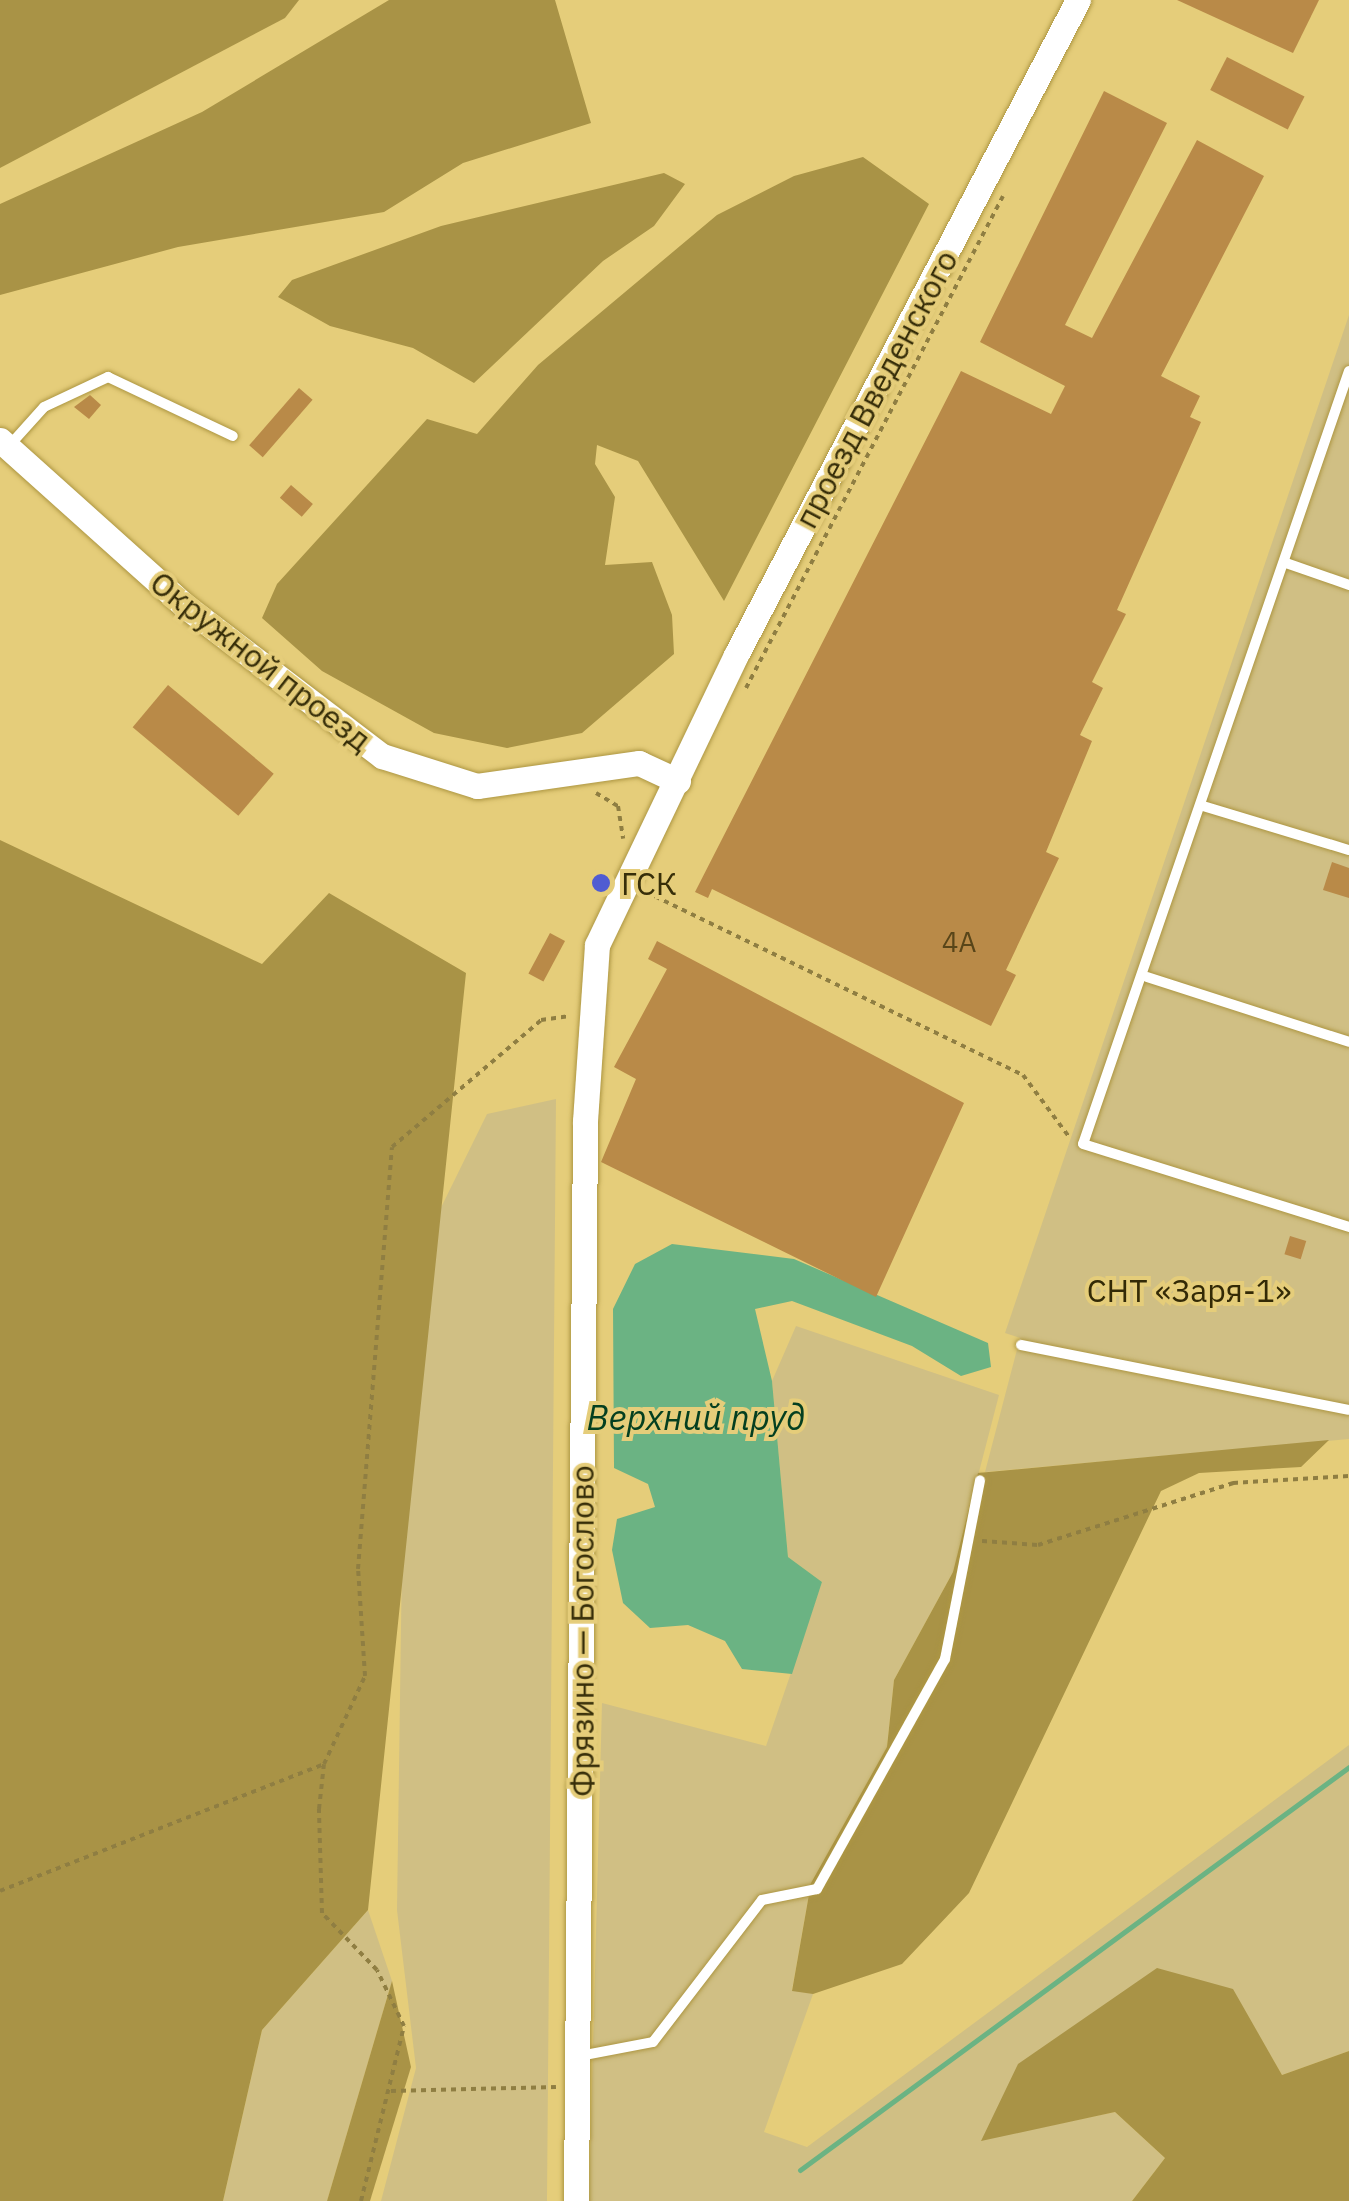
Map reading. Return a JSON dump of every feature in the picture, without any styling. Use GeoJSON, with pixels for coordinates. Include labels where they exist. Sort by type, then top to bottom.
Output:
{"type":"FeatureCollection","features":[{"type":"Feature","properties":{"kind":"street","name":"проезд Введенского"},"geometry":{"type":"LineString","coordinates":[[678,781],[1078,0]]}},
{"type":"Feature","properties":{"kind":"street","name":"Окружной проезд"},"geometry":{"type":"LineString","coordinates":[[4,444],[185,606],[382,756],[477,786],[638,763],[678,781]]}},
{"type":"Feature","properties":{"kind":"street","name":"Фрязино — Богослово"},"geometry":{"type":"LineString","coordinates":[[576,2201],[590,1013],[597,946],[678,781]]}},
{"type":"Feature","properties":{"kind":"lane"},"geometry":{"type":"LineString","coordinates":[[1349,370],[1147,977],[1084,1144],[1349,1226]]}},
{"type":"Feature","properties":{"kind":"lane"},"geometry":{"type":"LineString","coordinates":[[4,444],[44,407],[108,377],[233,436]]}},
{"type":"Feature","properties":{"kind":"lane"},"geometry":{"type":"LineString","coordinates":[[1286,563],[1349,586]]}},
{"type":"Feature","properties":{"kind":"lane"},"geometry":{"type":"LineString","coordinates":[[1203,806],[1349,850]]}},
{"type":"Feature","properties":{"kind":"lane"},"geometry":{"type":"LineString","coordinates":[[1147,977],[1349,1042]]}},
{"type":"Feature","properties":{"kind":"lane"},"geometry":{"type":"LineString","coordinates":[[1020,1345],[1349,1410]]}},
{"type":"Feature","properties":{"kind":"lane"},"geometry":{"type":"LineString","coordinates":[[580,2056],[653,2042],[762,1900],[817,1889],[945,1658],[980,1480]]}},
{"type":"Feature","properties":{"kind":"path"},"geometry":{"type":"LineString","coordinates":[[628,884],[1023,1075],[1058,1133],[1084,1144]]}},
{"type":"Feature","properties":{"kind":"path"},"geometry":{"type":"LineString","coordinates":[[360,2201],[391,2091],[404,2026],[377,1970],[322,1912],[324,1764],[365,1676],[358,1569],[392,1147],[540,1020],[590,1013]]}},
{"type":"Feature","properties":{"kind":"path"},"geometry":{"type":"LineString","coordinates":[[967,1540],[1038,1545],[1233,1483],[1349,1476]]}},
{"type":"Feature","properties":{"kind":"path"},"geometry":{"type":"LineString","coordinates":[[0,1890],[324,1764]]}},
{"type":"Feature","properties":{"kind":"path"},"geometry":{"type":"LineString","coordinates":[[391,2091],[559,2087],[580,2056]]}},
{"type":"Feature","properties":{"kind":"green space","name":"СНТ «Заря-1»"},"geometry":{"type":"Polygon","coordinates":[[[1349,315],[1349,1439],[985,1472],[1020,1338],[1005,1333],[1349,315]]]}},
{"type":"Feature","properties":{"kind":"green space"},"geometry":{"type":"Polygon","coordinates":[[[556,1099],[547,2201],[381,2201],[416,2068],[397,1910],[402,1557],[430,1230],[487,1114],[556,1099]]]}},
{"type":"Feature","properties":{"kind":"green space"},"geometry":{"type":"Polygon","coordinates":[[[796,1326],[999,1395],[953,1572],[894,1680],[887,1747],[811,1883],[792,1990],[813,1994],[764,2132],[807,2147],[1349,1745],[1349,2051],[1282,2075],[1232,1989],[981,2140],[1115,2112],[1165,2158],[1132,2201],[589,2201],[602,1703],[766,1746],[822,1582],[788,1557],[772,1381],[796,1326]]]}},
{"type":"Feature","properties":{"kind":"green space"},"geometry":{"type":"Polygon","coordinates":[[[368,1910],[392,1981],[327,2201],[223,2201],[262,2030],[368,1910]]]}},
{"type":"Feature","properties":{"kind":"shaded area"},"geometry":{"type":"Polygon","coordinates":[[[0,0],[299,0],[285,18],[0,168],[0,0]]]}},
{"type":"Feature","properties":{"kind":"shaded area"},"geometry":{"type":"Polygon","coordinates":[[[389,0],[555,0],[591,123],[463,163],[384,212],[178,247],[0,295],[0,204],[202,112],[389,0]]]}},
{"type":"Feature","properties":{"kind":"shaded area"},"geometry":{"type":"Polygon","coordinates":[[[863,157],[929,204],[724,601],[638,461],[597,445],[595,464],[615,497],[605,565],[652,562],[672,615],[674,654],[582,733],[507,748],[434,733],[322,671],[262,618],[277,584],[427,419],[477,434],[538,365],[717,215],[794,176],[863,157]]]}},
{"type":"Feature","properties":{"kind":"shaded area"},"geometry":{"type":"Polygon","coordinates":[[[664,173],[685,184],[654,226],[603,261],[474,383],[413,348],[330,326],[278,297],[292,280],[441,226],[664,173]]]}},
{"type":"Feature","properties":{"kind":"shaded area"},"geometry":{"type":"Polygon","coordinates":[[[0,840],[262,964],[329,893],[466,973],[368,1910],[262,2030],[223,2201],[0,2201],[0,840]]]}},
{"type":"Feature","properties":{"kind":"shaded area"},"geometry":{"type":"Polygon","coordinates":[[[1329,1440],[1301,1467],[1199,1473],[1161,1491],[969,1893],[902,1964],[813,1994],[792,1991],[811,1883],[887,1747],[894,1680],[953,1572],[978,1473],[1329,1440]]]}},
{"type":"Feature","properties":{"kind":"shaded area"},"geometry":{"type":"Polygon","coordinates":[[[1157,1968],[1233,1989],[1282,2075],[1349,2051],[1349,2201],[1132,2201],[1165,2158],[1115,2112],[981,2141],[1018,2064],[1157,1968]]]}},
{"type":"Feature","properties":{"kind":"shaded area"},"geometry":{"type":"Polygon","coordinates":[[[392,1981],[411,2067],[370,2201],[327,2201],[392,1981]]]}},
{"type":"Feature","properties":{"kind":"water","name":"Верхний пруд"},"geometry":{"type":"Polygon","coordinates":[[[672,1244],[794,1259],[988,1343],[991,1367],[961,1376],[912,1346],[792,1301],[755,1309],[772,1381],[788,1557],[822,1582],[792,1674],[742,1669],[725,1641],[688,1625],[650,1628],[623,1603],[612,1550],[617,1519],[655,1507],[648,1484],[614,1468],[613,1309],[635,1264],[672,1244]]]}},
{"type":"Feature","properties":{"kind":"building"},"geometry":{"type":"Polygon","coordinates":[[[1177,0],[1319,0],[1293,53],[1177,0]]]}},
{"type":"Feature","properties":{"kind":"building"},"geometry":{"type":"Polygon","coordinates":[[[1227,57],[1305,96],[1288,129],[1210,90],[1227,57]]]}},
{"type":"Feature","properties":{"kind":"building"},"geometry":{"type":"Polygon","coordinates":[[[1104,91],[1167,123],[1065,325],[1092,338],[1197,140],[1264,176],[1161,376],[1200,396],[1190,417],[1201,422],[1117,610],[1126,614],[1092,682],[1103,688],[1080,735],[1092,741],[1046,852],[1059,858],[1006,970],[1016,975],[991,1026],[712,889],[708,898],[695,892],[961,371],[1051,414],[1065,386],[980,342],[1104,91]]]}},
{"type":"Feature","properties":{"kind":"building"},"geometry":{"type":"Polygon","coordinates":[[[299,388],[313,400],[263,457],[249,445],[299,388]]]}},
{"type":"Feature","properties":{"kind":"building"},"geometry":{"type":"Polygon","coordinates":[[[90,395],[101,405],[89,419],[74,407],[90,395]]]}},
{"type":"Feature","properties":{"kind":"building"},"geometry":{"type":"Polygon","coordinates":[[[291,485],[313,504],[302,517],[280,498],[291,485]]]}},
{"type":"Feature","properties":{"kind":"building"},"geometry":{"type":"Polygon","coordinates":[[[168,685],[274,774],[238,816],[133,727],[168,685]]]}},
{"type":"Feature","properties":{"kind":"building"},"geometry":{"type":"Polygon","coordinates":[[[1332,862],[1349,868],[1349,898],[1323,890],[1332,862]]]}},
{"type":"Feature","properties":{"kind":"building"},"geometry":{"type":"Polygon","coordinates":[[[550,933],[565,941],[543,982],[528,974],[550,933]]]}},
{"type":"Feature","properties":{"kind":"building"},"geometry":{"type":"Polygon","coordinates":[[[657,941],[964,1103],[876,1297],[601,1162],[636,1079],[614,1067],[667,969],[648,959],[657,941]]]}},
{"type":"Feature","properties":{"kind":"building"},"geometry":{"type":"Polygon","coordinates":[[[1290,1236],[1306,1241],[1301,1259],[1284,1254],[1290,1236]]]}},
{"type":"Feature","properties":{"kind":"waterway"},"geometry":{"type":"LineString","coordinates":[[800,2170],[1349,1767]]}},
{"type":"Feature","properties":{"kind":"place","name":"ГСК"},"geometry":{"type":"Point","coordinates":[601,883]}}]}
